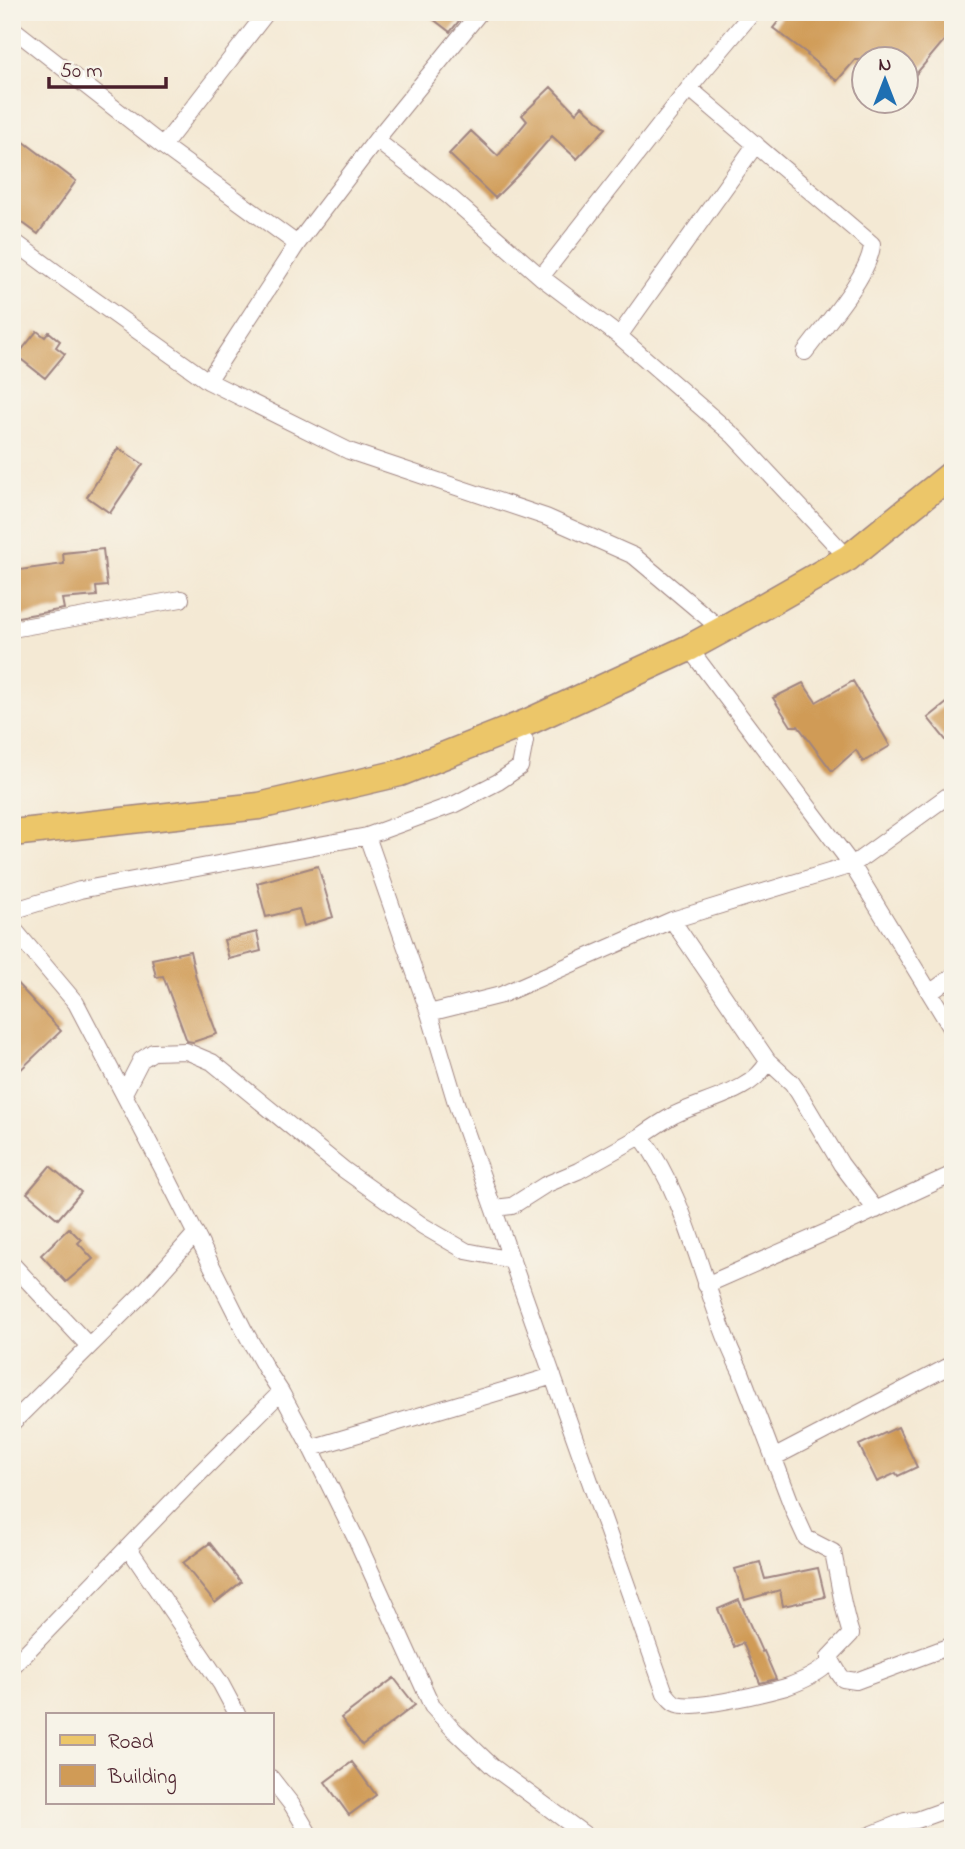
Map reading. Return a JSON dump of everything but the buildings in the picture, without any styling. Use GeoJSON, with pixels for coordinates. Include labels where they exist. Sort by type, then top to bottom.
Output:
{"type":"FeatureCollection","features":[{"type":"Feature","properties":{"kind":"main road"},"geometry":{"type":"LineString","coordinates":[[12,833],[259,806],[400,773],[518,726],[689,648],[848,558],[953,473]]}},
{"type":"Feature","properties":{"kind":"street"},"geometry":{"type":"LineString","coordinates":[[208,381],[297,244],[376,140],[480,12]]}},
{"type":"Feature","properties":{"kind":"street"},"geometry":{"type":"LineString","coordinates":[[541,277],[753,12]]}},
{"type":"Feature","properties":{"kind":"street"},"geometry":{"type":"LineString","coordinates":[[163,146],[260,16]]}},
{"type":"Feature","properties":{"kind":"street"},"geometry":{"type":"LineString","coordinates":[[12,28],[163,146],[297,244]]}},
{"type":"Feature","properties":{"kind":"street"},"geometry":{"type":"LineString","coordinates":[[690,88],[872,244],[872,254],[863,274],[805,352]]}},
{"type":"Feature","properties":{"kind":"street"},"geometry":{"type":"LineString","coordinates":[[376,140],[451,198],[541,277],[619,335],[734,436],[848,558]]}},
{"type":"Feature","properties":{"kind":"street"},"geometry":{"type":"LineString","coordinates":[[619,335],[756,144]]}},
{"type":"Feature","properties":{"kind":"street"},"geometry":{"type":"LineString","coordinates":[[12,240],[208,381],[349,451],[546,517],[634,556],[722,630]]}},
{"type":"Feature","properties":{"kind":"street"},"geometry":{"type":"LineString","coordinates":[[12,629],[181,598]]}},
{"type":"Feature","properties":{"kind":"street"},"geometry":{"type":"LineString","coordinates":[[689,648],[852,865],[953,1031]]}},
{"type":"Feature","properties":{"kind":"street"},"geometry":{"type":"LineString","coordinates":[[12,911],[80,890],[367,836],[455,804],[498,782],[520,767],[525,741],[518,726]]}},
{"type":"Feature","properties":{"kind":"street"},"geometry":{"type":"LineString","coordinates":[[429,1013],[501,995],[672,920],[852,865],[953,792]]}},
{"type":"Feature","properties":{"kind":"street"},"geometry":{"type":"LineString","coordinates":[[367,836],[429,1013],[456,1102],[665,1693],[672,1702],[680,1705],[717,1703],[788,1686],[823,1669],[829,1663],[829,1657],[851,1634],[843,1609],[833,1552],[806,1538],[731,1353],[695,1248],[670,1186],[659,1161],[641,1136]]}},
{"type":"Feature","properties":{"kind":"street"},"geometry":{"type":"LineString","coordinates":[[672,920],[768,1061],[792,1083],[841,1164],[876,1210]]}},
{"type":"Feature","properties":{"kind":"street"},"geometry":{"type":"LineString","coordinates":[[12,927],[76,1003],[244,1330],[311,1448],[358,1543],[432,1706],[494,1767],[587,1837]]}},
{"type":"Feature","properties":{"kind":"street"},"geometry":{"type":"LineString","coordinates":[[930,993],[953,976]]}},
{"type":"Feature","properties":{"kind":"street"},"geometry":{"type":"LineString","coordinates":[[124,1093],[141,1060],[153,1052],[186,1051],[212,1062],[343,1169],[423,1226],[466,1251],[512,1260]]}},
{"type":"Feature","properties":{"kind":"street"},"geometry":{"type":"LineString","coordinates":[[494,1208],[512,1206],[545,1185],[578,1171],[641,1136],[672,1116],[748,1084],[764,1070],[768,1061]]}},
{"type":"Feature","properties":{"kind":"street"},"geometry":{"type":"LineString","coordinates":[[706,1285],[953,1174]]}},
{"type":"Feature","properties":{"kind":"street"},"geometry":{"type":"LineString","coordinates":[[12,1423],[141,1295],[196,1233]]}},
{"type":"Feature","properties":{"kind":"street"},"geometry":{"type":"LineString","coordinates":[[12,1264],[89,1346]]}},
{"type":"Feature","properties":{"kind":"street"},"geometry":{"type":"LineString","coordinates":[[775,1457],[953,1364]]}},
{"type":"Feature","properties":{"kind":"street"},"geometry":{"type":"LineString","coordinates":[[311,1448],[553,1376]]}},
{"type":"Feature","properties":{"kind":"street"},"geometry":{"type":"LineString","coordinates":[[12,1667],[281,1392]]}},
{"type":"Feature","properties":{"kind":"street"},"geometry":{"type":"LineString","coordinates":[[128,1547],[221,1684],[236,1713]]}},
{"type":"Feature","properties":{"kind":"street"},"geometry":{"type":"LineString","coordinates":[[829,1657],[843,1679],[856,1681],[953,1645]]}},
{"type":"Feature","properties":{"kind":"street"},"geometry":{"type":"LineString","coordinates":[[273,1781],[292,1805],[311,1837]]}},
{"type":"Feature","properties":{"kind":"street"},"geometry":{"type":"LineString","coordinates":[[864,1837],[953,1807]]}}]}
